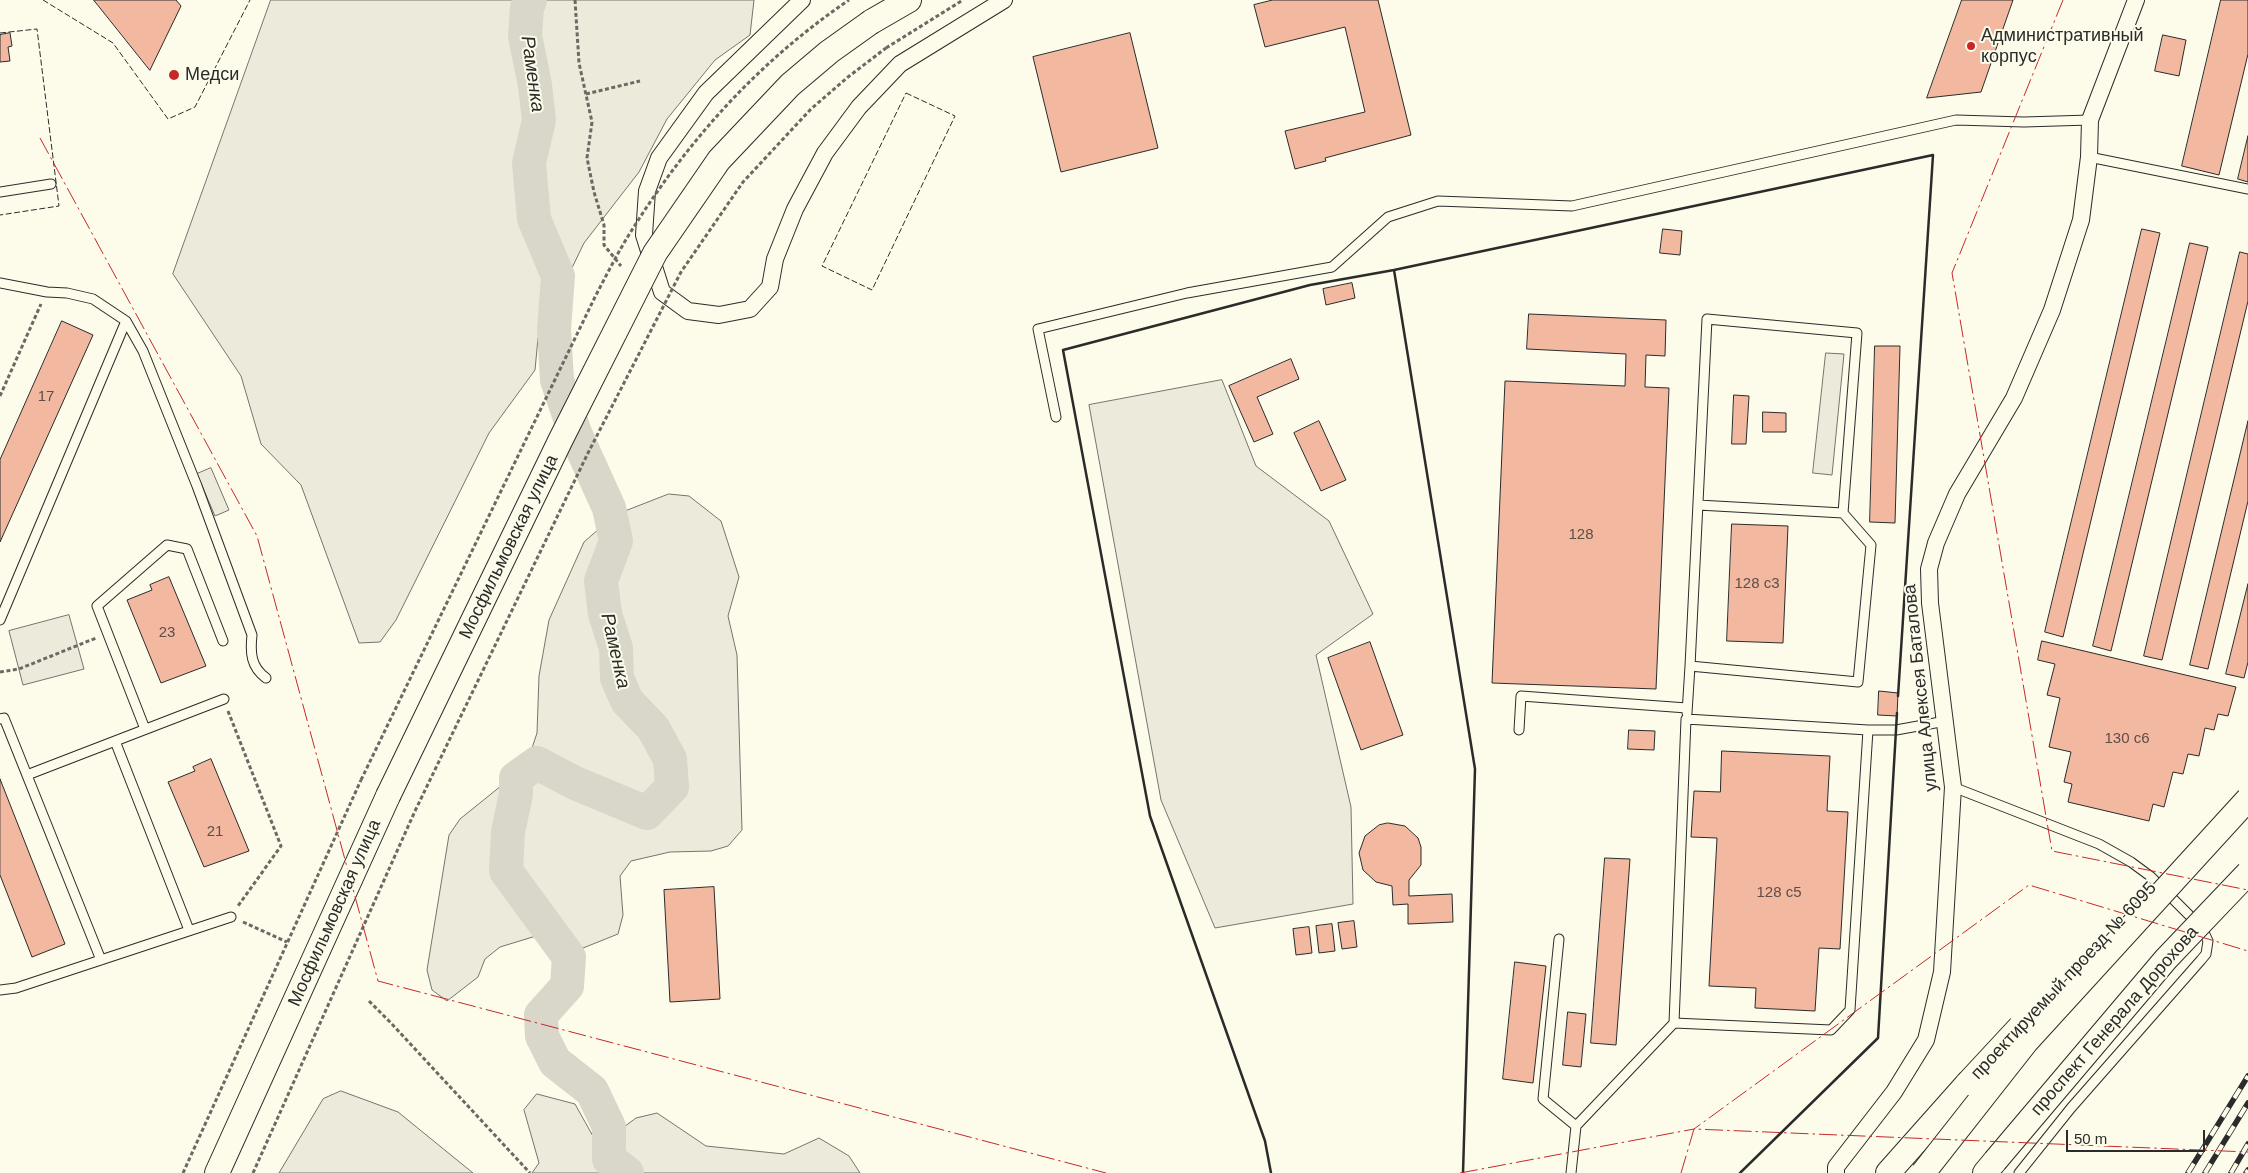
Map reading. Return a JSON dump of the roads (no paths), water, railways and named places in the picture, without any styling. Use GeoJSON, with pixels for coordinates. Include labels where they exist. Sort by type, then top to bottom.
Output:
{"type":"FeatureCollection","features":[{"type":"Feature","properties":{"kind":"main road","name":"Мосфильмовская улица"},"geometry":{"type":"LineString","coordinates":[[217,1173],[388,796],[561,439],[655,253],[726,153],[790,85],[829,52],[870,22],[909,0]]}},
{"type":"Feature","properties":{"kind":"main road","name":"проектируемый проезд № 6095"},"geometry":{"type":"LineString","coordinates":[[1888,1173],[1968,1083],[2174,862],[2248,798]]}},
{"type":"Feature","properties":{"kind":"main road"},"geometry":{"type":"LineString","coordinates":[[1923,1173],[2026,1042],[2248,798]]}},
{"type":"Feature","properties":{"kind":"main road","name":"проспект Генерала Дорохова"},"geometry":{"type":"LineString","coordinates":[[1989,1169],[2166,959],[2248,873]]}},
{"type":"Feature","properties":{"kind":"street"},"geometry":{"type":"LineString","coordinates":[[802,0],[706,93],[659,158],[647,191],[644,235],[662,292],[688,312],[719,315],[750,309],[770,287],[775,259],[795,209],[825,154],[858,107],[900,64],[1004,0]]}},
{"type":"Feature","properties":{"kind":"street","name":"улица Алексея Баталова"},"geometry":{"type":"LineString","coordinates":[[1836,1173],[1836,1167],[1894,1092],[1926,1040],[1942,972],[1953,787],[1930,603],[1929,569],[1936,543],[1958,494],[2014,398],[2052,310],[2081,220],[2089,156],[2090,120],[2136,0]]}},
{"type":"Feature","properties":{"kind":"lane"},"geometry":{"type":"LineString","coordinates":[[1056,417],[1038,329],[1187,293],[1332,267],[1388,217],[1438,201],[1572,206],[1956,120],[2024,122],[2090,120]]}},
{"type":"Feature","properties":{"kind":"lane"},"geometry":{"type":"LineString","coordinates":[[2089,156],[2248,189]]}},
{"type":"Feature","properties":{"kind":"lane"},"geometry":{"type":"LineString","coordinates":[[0,192],[51,184]]}},
{"type":"Feature","properties":{"kind":"lane"},"geometry":{"type":"LineString","coordinates":[[0,284],[47,292],[67,293],[93,299],[126,321],[143,351],[197,486],[252,635],[252,660],[258,672],[266,678]]}},
{"type":"Feature","properties":{"kind":"lane"},"geometry":{"type":"LineString","coordinates":[[1571,1173],[1576,1126],[1674,1023],[1686,720],[1706,319],[1857,333],[1843,513],[1871,545],[1858,682],[1690,666]]}},
{"type":"Feature","properties":{"kind":"lane"},"geometry":{"type":"LineString","coordinates":[[0,620],[126,321]]}},
{"type":"Feature","properties":{"kind":"lane"},"geometry":{"type":"LineString","coordinates":[[1698,505],[1843,513]]}},
{"type":"Feature","properties":{"kind":"lane"},"geometry":{"type":"LineString","coordinates":[[145,729],[97,606],[166,545],[187,549],[223,641]]}},
{"type":"Feature","properties":{"kind":"lane"},"geometry":{"type":"LineString","coordinates":[[1519,730],[1521,696],[1688,708]]}},
{"type":"Feature","properties":{"kind":"lane"},"geometry":{"type":"LineString","coordinates":[[27,775],[224,699]]}},
{"type":"Feature","properties":{"kind":"lane"},"geometry":{"type":"LineString","coordinates":[[0,719],[4,718],[101,960]]}},
{"type":"Feature","properties":{"kind":"lane"},"geometry":{"type":"LineString","coordinates":[[1686,720],[1868,730],[1896,730],[1946,721]]}},
{"type":"Feature","properties":{"kind":"lane"},"geometry":{"type":"LineString","coordinates":[[1674,1023],[1830,1030],[1850,1010],[1868,730]]}},
{"type":"Feature","properties":{"kind":"lane"},"geometry":{"type":"LineString","coordinates":[[115,741],[189,930]]}},
{"type":"Feature","properties":{"kind":"lane"},"geometry":{"type":"LineString","coordinates":[[1953,787],[2099,844],[2131,862],[2150,876],[2199,923],[2208,941],[2206,954],[2071,1108],[2018,1173]]}},
{"type":"Feature","properties":{"kind":"lane"},"geometry":{"type":"LineString","coordinates":[[0,990],[16,988],[231,917]]}},
{"type":"Feature","properties":{"kind":"lane"},"geometry":{"type":"LineString","coordinates":[[1559,939],[1542,1099],[1576,1126]]}},
{"type":"Feature","properties":{"kind":"waterway","name":"Раменка"},"geometry":{"type":"LineString","coordinates":[[530,0],[527,8],[525,36],[535,85],[539,120],[529,163],[534,219],[558,276],[554,329],[557,380],[575,433],[609,508],[616,541],[601,581],[605,614],[616,648],[617,678],[627,701],[653,728],[670,759],[672,787],[647,813],[575,783],[537,763],[516,778],[516,794],[508,832],[506,871],[569,957],[567,986],[541,1015],[542,1036],[555,1062],[592,1091],[609,1127],[609,1159],[627,1173]]}},
{"type":"Feature","properties":{"kind":"railway"},"geometry":{"type":"LineString","coordinates":[[2188,1173],[2248,1076]]}},
{"type":"Feature","properties":{"kind":"railway"},"geometry":{"type":"LineString","coordinates":[[2205,1173],[2248,1103]]}},
{"type":"Feature","properties":{"kind":"railway"},"geometry":{"type":"LineString","coordinates":[[2231,1173],[2248,1144]]}},
{"type":"Feature","properties":{"kind":"place","name":"Административный корпус"},"geometry":{"type":"Point","coordinates":[1971,46]}},
{"type":"Feature","properties":{"kind":"place","name":"Медси"},"geometry":{"type":"Point","coordinates":[174,75]}}]}
